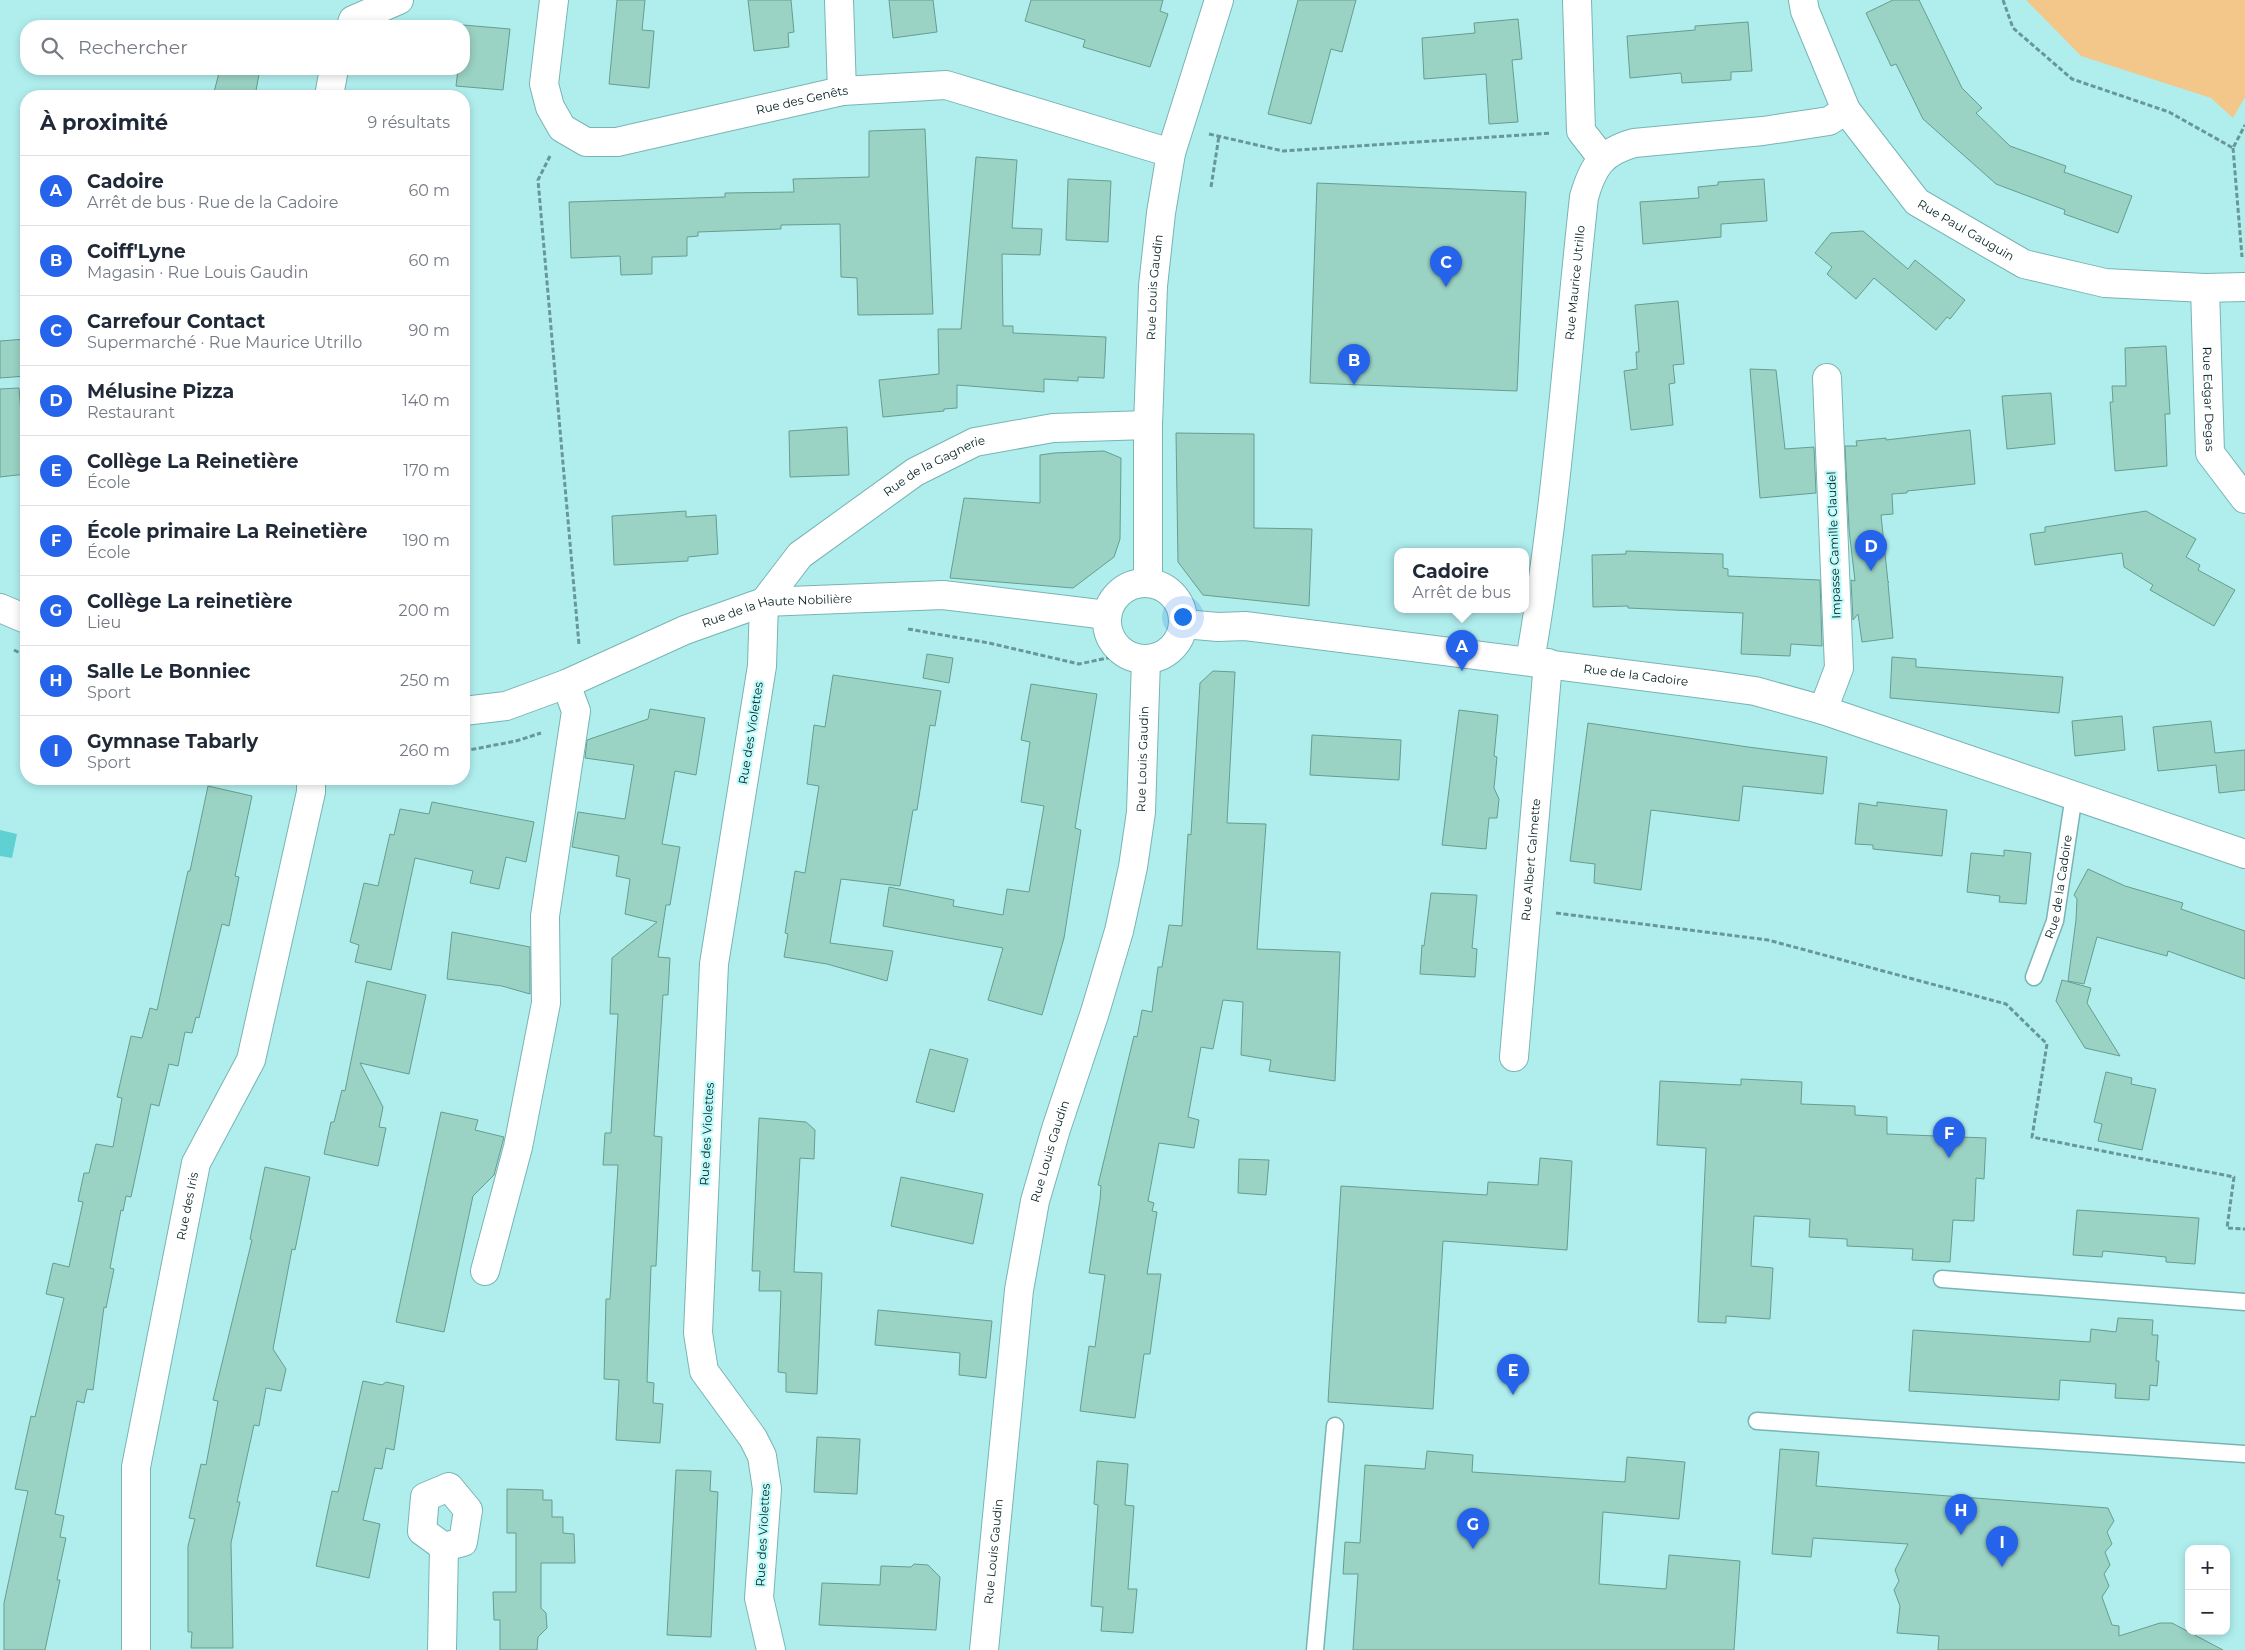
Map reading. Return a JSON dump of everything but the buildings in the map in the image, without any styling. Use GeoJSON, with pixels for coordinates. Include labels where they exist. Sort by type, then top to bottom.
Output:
{"type":"FeatureCollection","features":[{"type":"Feature","properties":{"kind":"street"},"geometry":{"type":"LineString","coordinates":[[353,20],[399,0]]}},
{"type":"Feature","properties":{"kind":"street"},"geometry":{"type":"LineString","coordinates":[[554,0],[544,84],[550,106],[562,128]]}},
{"type":"Feature","properties":{"kind":"street"},"geometry":{"type":"LineString","coordinates":[[839,0],[842,91]]}},
{"type":"Feature","properties":{"kind":"street","name":"Rue Louis Gaudin"},"geometry":{"type":"LineString","coordinates":[[1148,582],[1148,425],[1153,286],[1161,213],[1171,153],[1219,0]]}},
{"type":"Feature","properties":{"kind":"street"},"geometry":{"type":"LineString","coordinates":[[1577,0],[1581,131],[1602,158]]}},
{"type":"Feature","properties":{"kind":"street","name":"Rue Paul Gauguin"},"geometry":{"type":"LineString","coordinates":[[1803,0],[1804,11],[1846,110],[1917,202],[2024,264],[2105,283],[2205,288],[2245,287]]}},
{"type":"Feature","properties":{"kind":"street"},"geometry":{"type":"LineString","coordinates":[[331,90],[333,75]]}},
{"type":"Feature","properties":{"kind":"street","name":"Rue des Genêts"},"geometry":{"type":"LineString","coordinates":[[562,128],[586,142],[617,142],[842,91],[946,85],[1171,153]]}},
{"type":"Feature","properties":{"kind":"street","name":"Rue Maurice Utrillo"},"geometry":{"type":"LineString","coordinates":[[1539,662],[1538,620],[1584,197],[1591,174],[1602,158],[1618,147],[1634,143],[1763,131],[1830,121],[1846,110]]}},
{"type":"Feature","properties":{"kind":"street","name":"Rue Edgar Degas"},"geometry":{"type":"LineString","coordinates":[[2205,288],[2210,453],[2245,499]]}},
{"type":"Feature","properties":{"kind":"street","name":"Impasse Camille Claudel"},"geometry":{"type":"LineString","coordinates":[[1824,710],[1839,668],[1827,378]]}},
{"type":"Feature","properties":{"kind":"street","name":"Rue de la Gagnerie"},"geometry":{"type":"LineString","coordinates":[[764,602],[800,555],[915,472],[975,442],[1053,428],[1148,425]]}},
{"type":"Feature","properties":{"kind":"street"},"geometry":{"type":"LineString","coordinates":[[1148,582],[1167,589],[1180,604],[1184,624],[1178,642],[1164,655],[1135,657],[1110,637],[1107,615],[1115,598],[1130,586],[1148,582]]}},
{"type":"Feature","properties":{"kind":"street","name":"Rue de la Haute Nobilière"},"geometry":{"type":"LineString","coordinates":[[470,711],[506,706],[574,681],[685,630],[764,602],[943,594],[1107,615]]}},
{"type":"Feature","properties":{"kind":"street","name":"Rue des Violettes"},"geometry":{"type":"LineString","coordinates":[[764,602],[762,666],[714,964],[698,1333],[704,1371],[753,1438],[762,1456],[767,1489],[759,1598],[771,1650]]}},
{"type":"Feature","properties":{"kind":"street"},"geometry":{"type":"LineString","coordinates":[[0,608],[20,616]]}},
{"type":"Feature","properties":{"kind":"street","name":"Rue de la Cadoire"},"geometry":{"type":"LineString","coordinates":[[1184,624],[1218,627],[1245,626],[1755,691],[1824,710],[2245,854]]}},
{"type":"Feature","properties":{"kind":"street","name":"Rue Louis Gaudin"},"geometry":{"type":"LineString","coordinates":[[984,1650],[1019,1290],[1035,1201],[1056,1129],[1106,976],[1119,931],[1133,867],[1141,812],[1135,657]]}},
{"type":"Feature","properties":{"kind":"street","name":"Rue Albert Calmette"},"geometry":{"type":"LineString","coordinates":[[1514,1057],[1539,662]]}},
{"type":"Feature","properties":{"kind":"street"},"geometry":{"type":"LineString","coordinates":[[485,1271],[518,1147],[546,1003],[544,916],[574,681]]}},
{"type":"Feature","properties":{"kind":"street","name":"Rue des Iris"},"geometry":{"type":"LineString","coordinates":[[136,1650],[136,1467],[196,1163],[251,1060],[311,785]]}},
{"type":"Feature","properties":{"kind":"street"},"geometry":{"type":"LineString","coordinates":[[442,1650],[444,1547]]}},
{"type":"Feature","properties":{"kind":"lane","name":"Rue de la Cadoire"},"geometry":{"type":"LineString","coordinates":[[2034,977],[2055,921],[2074,795]]}},
{"type":"Feature","properties":{"kind":"lane"},"geometry":{"type":"LineString","coordinates":[[1942,1279],[2245,1302]]}},
{"type":"Feature","properties":{"kind":"lane"},"geometry":{"type":"LineString","coordinates":[[1757,1421],[2245,1454]]}},
{"type":"Feature","properties":{"kind":"lane"},"geometry":{"type":"LineString","coordinates":[[1315,1650],[1336,1426]]}},
{"type":"Feature","properties":{"kind":"path"},"geometry":{"type":"LineString","coordinates":[[2003,0],[2013,28],[2072,79],[2169,112],[2233,148]]}},
{"type":"Feature","properties":{"kind":"path"},"geometry":{"type":"LineString","coordinates":[[1181,123],[1219,136],[1283,150],[1581,131]]}},
{"type":"Feature","properties":{"kind":"path"},"geometry":{"type":"LineString","coordinates":[[2245,125],[2233,148],[2245,287]]}},
{"type":"Feature","properties":{"kind":"path"},"geometry":{"type":"LineString","coordinates":[[562,128],[554,150],[538,180],[574,681]]}},
{"type":"Feature","properties":{"kind":"path"},"geometry":{"type":"LineString","coordinates":[[1211,187],[1219,136]]}},
{"type":"Feature","properties":{"kind":"path"},"geometry":{"type":"LineString","coordinates":[[906,629],[989,644],[1079,664],[1135,657]]}},
{"type":"Feature","properties":{"kind":"path"},"geometry":{"type":"LineString","coordinates":[[470,750],[516,741],[554,728],[571,714]]}},
{"type":"Feature","properties":{"kind":"path"},"geometry":{"type":"LineString","coordinates":[[1550,912],[1768,940],[2006,1004],[2047,1044],[2032,1137],[2234,1177],[2228,1228],[2245,1229]]}},
{"type":"Feature","properties":{"kind":"shaded area"},"geometry":{"type":"Polygon","coordinates":[[[2026,0],[2245,0],[2245,97],[2233,118],[2211,98],[2081,56],[2026,0]]]}},
{"type":"Feature","properties":{"kind":"water"},"geometry":{"type":"Polygon","coordinates":[[[0,830],[17,834],[12,858],[0,856],[0,830]]]}},
{"type":"Feature","properties":{"kind":"place","name":"Carrefour Contact"},"geometry":{"type":"Point","coordinates":[1446,287]}},
{"type":"Feature","properties":{"kind":"place","name":"Coiff'Lyne"},"geometry":{"type":"Point","coordinates":[1354,385]}},
{"type":"Feature","properties":{"kind":"place","name":"Mélusine Pizza"},"geometry":{"type":"Point","coordinates":[1871,571]}},
{"type":"Feature","properties":{"kind":"place","name":"Cadoire"},"geometry":{"type":"Point","coordinates":[1462,671]}},
{"type":"Feature","properties":{"kind":"place","name":"École primaire La Reinetière"},"geometry":{"type":"Point","coordinates":[1949,1158]}},
{"type":"Feature","properties":{"kind":"place","name":"Collège La Reinetière"},"geometry":{"type":"Point","coordinates":[1513,1395]}},
{"type":"Feature","properties":{"kind":"place","name":"Salle Le Bonniec"},"geometry":{"type":"Point","coordinates":[1961,1535]}},
{"type":"Feature","properties":{"kind":"place","name":"Collège La reinetière"},"geometry":{"type":"Point","coordinates":[1473,1549]}},
{"type":"Feature","properties":{"kind":"place","name":"Gymnase Tabarly"},"geometry":{"type":"Point","coordinates":[2002,1567]}}]}
